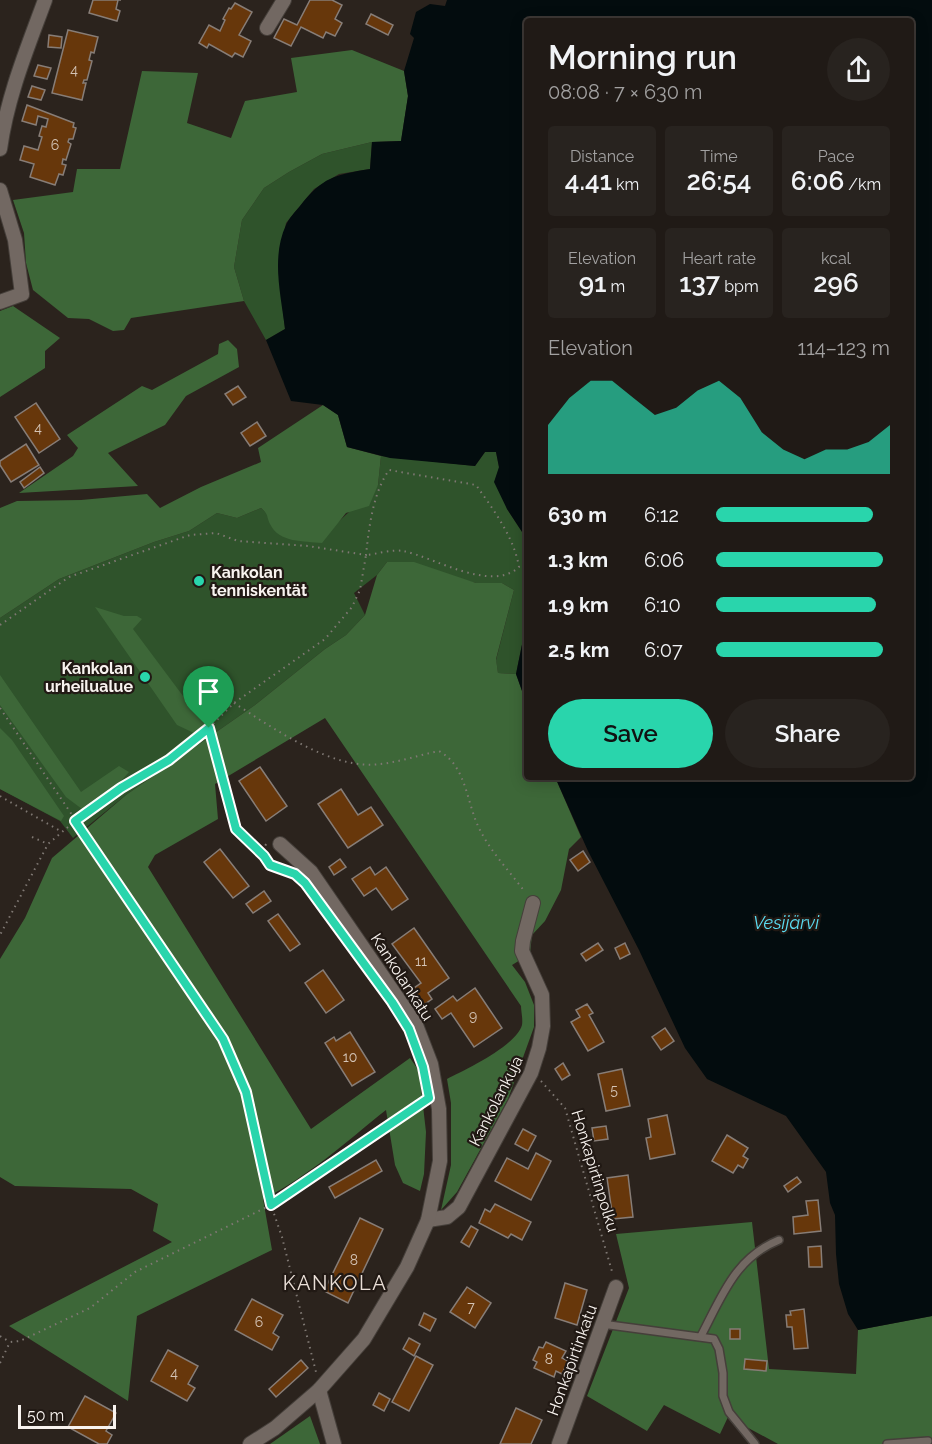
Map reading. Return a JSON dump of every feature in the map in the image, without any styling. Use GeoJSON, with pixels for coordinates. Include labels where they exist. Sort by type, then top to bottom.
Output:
{"type":"FeatureCollection","features":[{"type":"Feature","properties":{"kind":"street"},"geometry":{"type":"LineString","coordinates":[[0,149],[4,120],[23,57],[45,0]]}},
{"type":"Feature","properties":{"kind":"street"},"geometry":{"type":"LineString","coordinates":[[267,28],[284,0]]}},
{"type":"Feature","properties":{"kind":"street"},"geometry":{"type":"LineString","coordinates":[[0,190],[15,240],[22,294],[0,302]]}},
{"type":"Feature","properties":{"kind":"street","name":"Kankolankatu"},"geometry":{"type":"LineString","coordinates":[[250,1444],[275,1428],[319,1390],[364,1339],[407,1267],[428,1221],[440,1161],[439,1109],[432,1064],[416,1025],[310,872],[276,840]]}},
{"type":"Feature","properties":{"kind":"street","name":"Kankolankuja"},"geometry":{"type":"LineString","coordinates":[[428,1221],[447,1217],[459,1207],[531,1074],[543,1026],[542,995],[522,951],[533,903]]}},
{"type":"Feature","properties":{"kind":"street","name":"Honkapirtinkatu"},"geometry":{"type":"LineString","coordinates":[[559,1444],[616,1287]]}},
{"type":"Feature","properties":{"kind":"street"},"geometry":{"type":"LineString","coordinates":[[319,1390],[334,1444]]}},
{"type":"Feature","properties":{"kind":"lane"},"geometry":{"type":"LineString","coordinates":[[701,1336],[733,1276],[745,1260],[764,1246],[780,1240]]}},
{"type":"Feature","properties":{"kind":"lane"},"geometry":{"type":"LineString","coordinates":[[602,1324],[714,1339],[720,1349],[723,1396],[729,1412],[755,1444]]}},
{"type":"Feature","properties":{"kind":"lane"},"geometry":{"type":"LineString","coordinates":[[887,1444],[928,1441]]}},
{"type":"Feature","properties":{"kind":"path"},"geometry":{"type":"LineString","coordinates":[[0,625],[69,578],[190,535],[216,533],[238,541],[308,546],[366,555],[402,551],[453,569],[492,577],[513,573],[519,567],[517,557],[497,515],[476,485],[389,470],[382,480],[373,511],[366,555],[360,590],[352,607],[325,639],[234,703],[209,728],[169,760],[121,788],[75,821],[48,844],[0,935]]}},
{"type":"Feature","properties":{"kind":"path"},"geometry":{"type":"LineString","coordinates":[[234,703],[280,732],[347,763],[379,765],[439,751],[448,756],[458,771],[468,794],[472,816],[482,834],[533,903]]}},
{"type":"Feature","properties":{"kind":"path"},"geometry":{"type":"LineString","coordinates":[[0,708],[223,1039],[246,1092],[271,1205],[285,1248],[319,1390]]}},
{"type":"Feature","properties":{"kind":"path"},"geometry":{"type":"LineString","coordinates":[[209,728],[236,829],[264,856],[270,865],[295,874]]}},
{"type":"Feature","properties":{"kind":"path"},"geometry":{"type":"LineString","coordinates":[[0,796],[62,832]]}},
{"type":"Feature","properties":{"kind":"path"},"geometry":{"type":"LineString","coordinates":[[33,837],[48,844]]}},
{"type":"Feature","properties":{"kind":"path"},"geometry":{"type":"LineString","coordinates":[[264,856],[265,845],[276,840]]}},
{"type":"Feature","properties":{"kind":"path","name":"Honkapirtinpolku"},"geometry":{"type":"LineString","coordinates":[[531,1074],[542,1082],[565,1108],[616,1287]]}},
{"type":"Feature","properties":{"kind":"path"},"geometry":{"type":"LineString","coordinates":[[0,1336],[10,1342],[20,1341],[90,1308],[135,1272],[271,1205],[436,1093]]}},
{"type":"Feature","properties":{"kind":"path"},"geometry":{"type":"LineString","coordinates":[[0,1363],[10,1342]]}},
{"type":"Feature","properties":{"kind":"green space"},"geometry":{"type":"Polygon","coordinates":[[[352,50],[404,71],[408,96],[401,141],[372,142],[322,154],[264,188],[242,220],[234,267],[244,301],[131,318],[124,330],[113,331],[89,319],[68,318],[33,290],[26,263],[24,233],[13,200],[73,192],[77,169],[120,169],[142,71],[198,73],[187,123],[231,138],[245,101],[297,92],[291,58],[352,50]]]}},
{"type":"Feature","properties":{"kind":"green space"},"geometry":{"type":"Polygon","coordinates":[[[372,142],[370,169],[339,174],[314,189],[286,223],[278,266],[285,329],[266,340],[244,301],[234,267],[242,220],[264,188],[289,172],[322,154],[372,142]]]}},
{"type":"Feature","properties":{"kind":"green space"},"geometry":{"type":"Polygon","coordinates":[[[13,306],[60,338],[45,351],[45,368],[0,397],[0,311],[13,306]]]}},
{"type":"Feature","properties":{"kind":"green space"},"geometry":{"type":"Polygon","coordinates":[[[228,340],[237,349],[239,367],[186,396],[165,425],[108,453],[138,486],[19,493],[73,456],[78,448],[67,435],[142,386],[152,390],[218,354],[219,344],[228,340]]]}},
{"type":"Feature","properties":{"kind":"green space"},"geometry":{"type":"Polygon","coordinates":[[[323,405],[338,415],[347,447],[381,456],[378,485],[369,506],[346,513],[322,543],[293,540],[279,535],[261,508],[237,518],[217,513],[189,531],[154,542],[59,579],[0,618],[0,508],[17,501],[81,500],[147,494],[160,508],[201,487],[261,462],[258,448],[323,405]]]}},
{"type":"Feature","properties":{"kind":"green space","name":"Kankolan urheilualue"},"geometry":{"type":"Polygon","coordinates":[[[485,452],[496,452],[507,509],[524,535],[524,635],[516,674],[498,673],[496,660],[514,590],[502,583],[476,583],[387,562],[377,575],[354,593],[365,615],[346,635],[255,705],[126,795],[73,838],[60,821],[0,789],[0,618],[59,579],[154,542],[189,531],[217,513],[237,518],[261,508],[268,514],[335,525],[378,485],[381,456],[475,466],[485,452]]]}},
{"type":"Feature","properties":{"kind":"green space"},"geometry":{"type":"Polygon","coordinates":[[[387,562],[414,562],[476,583],[502,583],[514,590],[496,659],[498,673],[516,674],[524,696],[524,780],[556,780],[581,837],[569,849],[561,890],[545,921],[532,935],[530,954],[512,965],[525,982],[534,1005],[534,1027],[508,1099],[457,1192],[441,1210],[451,1165],[451,1103],[447,1079],[489,1056],[510,1041],[522,1025],[521,1006],[325,718],[215,784],[218,819],[155,855],[148,867],[311,1129],[410,1058],[419,1071],[426,1132],[424,1174],[420,1191],[403,1183],[395,1165],[386,1110],[296,1180],[263,1199],[272,1250],[137,1316],[128,1401],[9,1326],[172,1242],[153,1231],[158,1204],[131,1189],[15,1186],[0,1177],[0,959],[25,918],[52,858],[126,795],[255,705],[346,635],[365,615],[377,575],[387,562]]]}},
{"type":"Feature","properties":{"kind":"green space"},"geometry":{"type":"Polygon","coordinates":[[[95,607],[142,619],[133,629],[183,696],[210,707],[215,715],[194,733],[177,725],[95,607]]]}},
{"type":"Feature","properties":{"kind":"green space"},"geometry":{"type":"Polygon","coordinates":[[[0,675],[81,792],[119,766],[129,772],[120,782],[82,809],[66,797],[0,705],[0,675]]]}},
{"type":"Feature","properties":{"kind":"green space"},"geometry":{"type":"Polygon","coordinates":[[[0,728],[12,740],[64,816],[61,821],[0,789],[0,728]]]}},
{"type":"Feature","properties":{"kind":"green space"},"geometry":{"type":"Polygon","coordinates":[[[752,1222],[769,1369],[856,1374],[858,1330],[932,1316],[932,1444],[778,1444],[728,1417],[720,1434],[664,1405],[647,1431],[587,1396],[629,1288],[616,1234],[752,1222]]]}},
{"type":"Feature","properties":{"kind":"green space"},"geometry":{"type":"Polygon","coordinates":[[[310,1416],[320,1444],[270,1444],[310,1416]]]}},
{"type":"Feature","properties":{"kind":"water","name":"Vesijärvi"},"geometry":{"type":"Polygon","coordinates":[[[447,0],[932,0],[932,1316],[858,1330],[848,1314],[839,1284],[835,1215],[830,1203],[826,1172],[786,1116],[707,1079],[685,1048],[639,950],[588,851],[556,780],[914,780],[914,18],[524,18],[524,535],[507,509],[494,482],[499,467],[496,452],[485,452],[475,466],[390,458],[347,447],[338,415],[323,405],[291,401],[266,340],[285,329],[278,263],[281,237],[287,222],[308,196],[323,183],[347,173],[370,169],[372,142],[401,141],[408,96],[404,71],[414,38],[410,34],[416,12],[430,4],[445,6],[447,0]]]}},
{"type":"Feature","properties":{"kind":"water"},"geometry":{"type":"Polygon","coordinates":[[[524,635],[524,696],[516,674],[524,635]]]}},
{"type":"Feature","properties":{"kind":"building"},"geometry":{"type":"Polygon","coordinates":[[[93,0],[118,0],[116,9],[120,11],[117,21],[89,13],[93,0]]]}},
{"type":"Feature","properties":{"kind":"building"},"geometry":{"type":"Polygon","coordinates":[[[310,0],[332,0],[342,5],[335,19],[342,23],[335,36],[326,32],[323,38],[301,27],[291,46],[274,38],[284,19],[297,25],[310,0]]]}},
{"type":"Feature","properties":{"kind":"building"},"geometry":{"type":"Polygon","coordinates":[[[235,3],[252,12],[239,35],[251,41],[243,57],[235,53],[232,57],[209,44],[207,48],[199,43],[209,25],[220,31],[225,20],[223,19],[235,3]]]}},
{"type":"Feature","properties":{"kind":"building"},"geometry":{"type":"Polygon","coordinates":[[[371,14],[393,25],[388,35],[366,24],[371,14]]]}},
{"type":"Feature","properties":{"kind":"building"},"geometry":{"type":"Polygon","coordinates":[[[68,30],[98,37],[94,53],[91,52],[89,60],[92,61],[87,80],[83,83],[86,83],[82,100],[52,93],[68,30]]]}},
{"type":"Feature","properties":{"kind":"building"},"geometry":{"type":"Polygon","coordinates":[[[49,35],[62,37],[61,48],[48,47],[49,35]]]}},
{"type":"Feature","properties":{"kind":"building"},"geometry":{"type":"Polygon","coordinates":[[[38,65],[51,68],[47,79],[34,76],[38,65]]]}},
{"type":"Feature","properties":{"kind":"building"},"geometry":{"type":"Polygon","coordinates":[[[32,86],[45,90],[41,100],[28,97],[32,86]]]}},
{"type":"Feature","properties":{"kind":"building"},"geometry":{"type":"Polygon","coordinates":[[[27,105],[74,123],[73,127],[76,128],[73,139],[69,139],[68,142],[71,144],[66,160],[63,159],[62,164],[66,165],[63,175],[59,174],[55,185],[30,177],[34,164],[20,160],[24,146],[38,150],[42,137],[39,136],[42,126],[46,127],[48,119],[38,116],[36,125],[22,121],[27,105]]]}},
{"type":"Feature","properties":{"kind":"building"},"geometry":{"type":"Polygon","coordinates":[[[238,386],[246,397],[233,405],[225,394],[238,386]]]}},
{"type":"Feature","properties":{"kind":"building"},"geometry":{"type":"Polygon","coordinates":[[[36,403],[60,439],[39,453],[15,417],[36,403]]]}},
{"type":"Feature","properties":{"kind":"building"},"geometry":{"type":"Polygon","coordinates":[[[257,422],[266,436],[250,446],[241,433],[257,422]]]}},
{"type":"Feature","properties":{"kind":"building"},"geometry":{"type":"Polygon","coordinates":[[[26,444],[39,465],[11,482],[0,465],[0,461],[26,444]]]}},
{"type":"Feature","properties":{"kind":"building"},"geometry":{"type":"Polygon","coordinates":[[[40,467],[44,473],[24,488],[20,482],[40,467]]]}},
{"type":"Feature","properties":{"kind":"building"},"geometry":{"type":"Polygon","coordinates":[[[260,767],[287,806],[266,821],[239,781],[260,767]]]}},
{"type":"Feature","properties":{"kind":"building"},"geometry":{"type":"Polygon","coordinates":[[[341,789],[358,815],[371,807],[383,825],[348,848],[318,804],[341,789]]]}},
{"type":"Feature","properties":{"kind":"building"},"geometry":{"type":"Polygon","coordinates":[[[220,849],[249,886],[233,898],[204,862],[220,849]]]}},
{"type":"Feature","properties":{"kind":"building"},"geometry":{"type":"Polygon","coordinates":[[[583,851],[590,862],[578,871],[570,860],[583,851]]]}},
{"type":"Feature","properties":{"kind":"building"},"geometry":{"type":"Polygon","coordinates":[[[340,859],[346,867],[334,875],[329,867],[340,859]]]}},
{"type":"Feature","properties":{"kind":"building"},"geometry":{"type":"Polygon","coordinates":[[[370,867],[375,875],[386,867],[408,899],[392,910],[376,888],[364,896],[352,879],[370,867]]]}},
{"type":"Feature","properties":{"kind":"building"},"geometry":{"type":"Polygon","coordinates":[[[264,891],[271,901],[253,913],[246,904],[264,891]]]}},
{"type":"Feature","properties":{"kind":"building"},"geometry":{"type":"Polygon","coordinates":[[[278,914],[300,944],[290,951],[268,921],[278,914]]]}},
{"type":"Feature","properties":{"kind":"building"},"geometry":{"type":"Polygon","coordinates":[[[414,928],[449,978],[428,993],[432,999],[422,1006],[411,990],[421,983],[392,944],[414,928]]]}},
{"type":"Feature","properties":{"kind":"building"},"geometry":{"type":"Polygon","coordinates":[[[598,943],[603,950],[586,961],[581,954],[598,943]]]}},
{"type":"Feature","properties":{"kind":"building"},"geometry":{"type":"Polygon","coordinates":[[[625,943],[630,954],[620,959],[615,948],[625,943]]]}},
{"type":"Feature","properties":{"kind":"building"},"geometry":{"type":"Polygon","coordinates":[[[323,970],[344,1000],[326,1013],[305,983],[323,970]]]}},
{"type":"Feature","properties":{"kind":"building"},"geometry":{"type":"Polygon","coordinates":[[[475,988],[502,1028],[474,1047],[451,1013],[442,1019],[435,1009],[453,996],[457,1001],[475,988]]]}},
{"type":"Feature","properties":{"kind":"building"},"geometry":{"type":"Polygon","coordinates":[[[587,1004],[593,1013],[589,1015],[604,1042],[588,1051],[571,1022],[580,1017],[576,1010],[587,1004]]]}},
{"type":"Feature","properties":{"kind":"building"},"geometry":{"type":"Polygon","coordinates":[[[665,1028],[674,1041],[661,1050],[652,1037],[665,1028]]]}},
{"type":"Feature","properties":{"kind":"building"},"geometry":{"type":"Polygon","coordinates":[[[350,1032],[375,1072],[352,1086],[325,1043],[334,1037],[336,1041],[350,1032]]]}},
{"type":"Feature","properties":{"kind":"building"},"geometry":{"type":"Polygon","coordinates":[[[563,1063],[570,1075],[562,1080],[555,1069],[563,1063]]]}},
{"type":"Feature","properties":{"kind":"building"},"geometry":{"type":"Polygon","coordinates":[[[622,1069],[630,1106],[606,1111],[598,1074],[622,1069]]]}},
{"type":"Feature","properties":{"kind":"building"},"geometry":{"type":"Polygon","coordinates":[[[667,1115],[675,1154],[650,1159],[646,1138],[651,1137],[648,1119],[667,1115]]]}},
{"type":"Feature","properties":{"kind":"building"},"geometry":{"type":"Polygon","coordinates":[[[606,1126],[608,1139],[594,1141],[592,1128],[606,1126]]]}},
{"type":"Feature","properties":{"kind":"building"},"geometry":{"type":"Polygon","coordinates":[[[523,1129],[536,1136],[528,1151],[515,1144],[523,1129]]]}},
{"type":"Feature","properties":{"kind":"building"},"geometry":{"type":"Polygon","coordinates":[[[727,1135],[748,1148],[743,1156],[748,1159],[743,1168],[738,1165],[733,1173],[712,1161],[727,1135]]]}},
{"type":"Feature","properties":{"kind":"building"},"geometry":{"type":"Polygon","coordinates":[[[536,1153],[551,1161],[531,1200],[495,1181],[507,1158],[528,1169],[536,1153]]]}},
{"type":"Feature","properties":{"kind":"building"},"geometry":{"type":"Polygon","coordinates":[[[376,1160],[382,1171],[335,1198],[329,1187],[376,1160]]]}},
{"type":"Feature","properties":{"kind":"building"},"geometry":{"type":"Polygon","coordinates":[[[628,1175],[633,1217],[613,1219],[607,1178],[628,1175]]]}},
{"type":"Feature","properties":{"kind":"building"},"geometry":{"type":"Polygon","coordinates":[[[797,1177],[801,1182],[788,1192],[784,1186],[797,1177]]]}},
{"type":"Feature","properties":{"kind":"building"},"geometry":{"type":"Polygon","coordinates":[[[818,1200],[821,1231],[794,1234],[793,1217],[808,1215],[806,1201],[818,1200]]]}},
{"type":"Feature","properties":{"kind":"building"},"geometry":{"type":"Polygon","coordinates":[[[495,1204],[531,1222],[522,1240],[511,1234],[508,1238],[479,1223],[485,1209],[490,1212],[495,1204]]]}},
{"type":"Feature","properties":{"kind":"building"},"geometry":{"type":"Polygon","coordinates":[[[360,1218],[383,1229],[348,1303],[324,1291],[360,1218]]]}},
{"type":"Feature","properties":{"kind":"building"},"geometry":{"type":"Polygon","coordinates":[[[471,1226],[478,1230],[469,1247],[461,1242],[471,1226]]]}},
{"type":"Feature","properties":{"kind":"building"},"geometry":{"type":"Polygon","coordinates":[[[821,1246],[822,1267],[809,1267],[808,1247],[821,1246]]]}},
{"type":"Feature","properties":{"kind":"building"},"geometry":{"type":"Polygon","coordinates":[[[565,1283],[587,1290],[577,1325],[555,1318],[565,1283]]]}},
{"type":"Feature","properties":{"kind":"building"},"geometry":{"type":"Polygon","coordinates":[[[467,1287],[491,1303],[475,1328],[450,1312],[467,1287]]]}},
{"type":"Feature","properties":{"kind":"building"},"geometry":{"type":"Polygon","coordinates":[[[252,1299],[283,1315],[273,1333],[279,1337],[272,1350],[235,1330],[252,1299]]]}},
{"type":"Feature","properties":{"kind":"building"},"geometry":{"type":"Polygon","coordinates":[[[804,1309],[808,1348],[794,1349],[792,1327],[787,1327],[786,1315],[791,1315],[790,1311],[804,1309]]]}},
{"type":"Feature","properties":{"kind":"building"},"geometry":{"type":"Polygon","coordinates":[[[424,1313],[436,1319],[430,1331],[419,1325],[424,1313]]]}},
{"type":"Feature","properties":{"kind":"building"},"geometry":{"type":"Polygon","coordinates":[[[730,1329],[740,1329],[740,1339],[730,1339],[730,1329]]]}},
{"type":"Feature","properties":{"kind":"building"},"geometry":{"type":"Polygon","coordinates":[[[409,1338],[420,1344],[414,1356],[403,1349],[409,1338]]]}},
{"type":"Feature","properties":{"kind":"building"},"geometry":{"type":"Polygon","coordinates":[[[546,1342],[566,1351],[562,1358],[568,1361],[562,1374],[556,1371],[554,1377],[534,1368],[537,1362],[533,1360],[539,1347],[543,1348],[546,1342]]]}},
{"type":"Feature","properties":{"kind":"building"},"geometry":{"type":"Polygon","coordinates":[[[168,1350],[198,1366],[188,1384],[195,1388],[187,1401],[151,1381],[168,1350]]]}},
{"type":"Feature","properties":{"kind":"building"},"geometry":{"type":"Polygon","coordinates":[[[416,1356],[433,1365],[409,1411],[392,1402],[416,1356]]]}},
{"type":"Feature","properties":{"kind":"building"},"geometry":{"type":"Polygon","coordinates":[[[745,1359],[767,1361],[766,1371],[744,1369],[745,1359]]]}},
{"type":"Feature","properties":{"kind":"building"},"geometry":{"type":"Polygon","coordinates":[[[301,1360],[308,1368],[276,1397],[269,1389],[301,1360]]]}},
{"type":"Feature","properties":{"kind":"building"},"geometry":{"type":"Polygon","coordinates":[[[379,1393],[390,1399],[384,1411],[373,1405],[379,1393]]]}},
{"type":"Feature","properties":{"kind":"building"},"geometry":{"type":"Polygon","coordinates":[[[85,1396],[116,1413],[106,1431],[112,1435],[107,1444],[99,1444],[68,1427],[85,1396]]]}},
{"type":"Feature","properties":{"kind":"building"},"geometry":{"type":"Polygon","coordinates":[[[516,1408],[542,1420],[531,1444],[500,1444],[516,1408]]]}},
{"type":"Feature","properties":{"kind":"place","name":"Kankolan tenniskentät"},"geometry":{"type":"Point","coordinates":[199,581]}},
{"type":"Feature","properties":{"kind":"place","name":"Kankolan urheilualue"},"geometry":{"type":"Point","coordinates":[145,677]}},
{"type":"Feature","properties":{"kind":"district","name":"KANKOLA"},"geometry":{"type":"Point","coordinates":[335,1283]}},
{"type":"Feature","properties":{"kind":"route"},"geometry":{"type":"LineString","coordinates":[[209,728],[236,829],[264,856],[270,865],[295,874],[305,883],[392,1002],[409,1029],[423,1067],[429,1098],[271,1205],[246,1092],[223,1039],[75,821],[121,788],[169,760],[209,728]]}}]}
